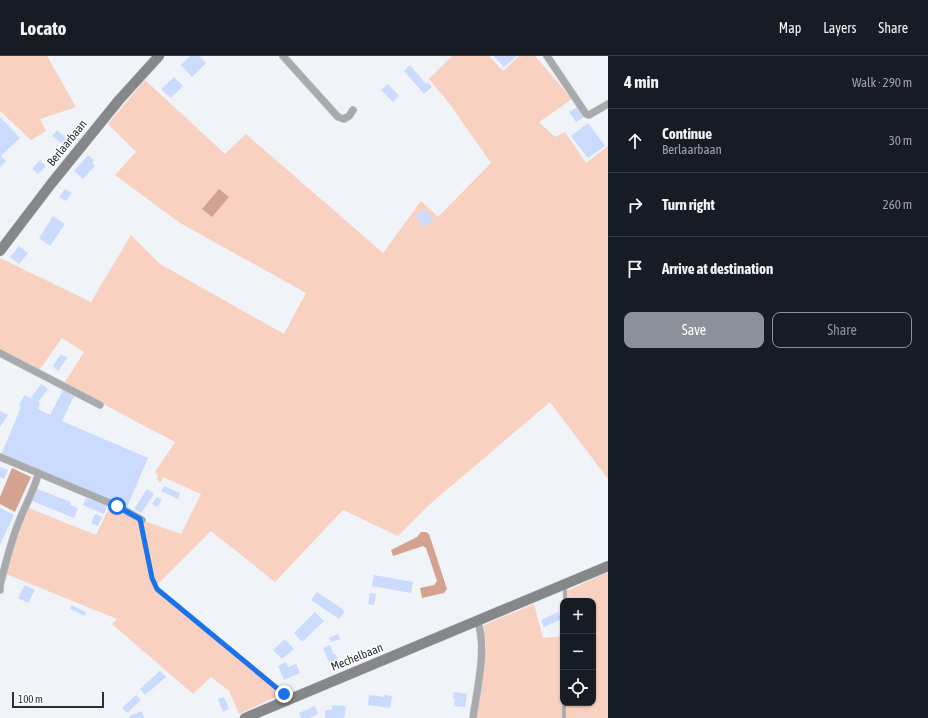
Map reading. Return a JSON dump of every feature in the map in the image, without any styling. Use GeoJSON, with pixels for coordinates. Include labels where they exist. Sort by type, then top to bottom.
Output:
{"type":"FeatureCollection","features":[{"type":"Feature","properties":{"kind":"street","name":"Berlaarbaan"},"geometry":{"type":"LineString","coordinates":[[0,251],[51,184],[119,100],[159,56]]}},
{"type":"Feature","properties":{"kind":"street"},"geometry":{"type":"LineString","coordinates":[[283,56],[338,117],[344,119],[349,116],[353,110]]}},
{"type":"Feature","properties":{"kind":"street"},"geometry":{"type":"LineString","coordinates":[[547,56],[586,114],[589,114],[608,104]]}},
{"type":"Feature","properties":{"kind":"street"},"geometry":{"type":"LineString","coordinates":[[0,353],[100,405]]}},
{"type":"Feature","properties":{"kind":"street"},"geometry":{"type":"LineString","coordinates":[[0,457],[117,506],[141,519]]}},
{"type":"Feature","properties":{"kind":"street"},"geometry":{"type":"LineString","coordinates":[[0,590],[0,584],[16,530],[32,489],[37,482],[38,473]]}},
{"type":"Feature","properties":{"kind":"street","name":"Mechelbaan"},"geometry":{"type":"LineString","coordinates":[[245,718],[478,622],[608,566]]}},
{"type":"Feature","properties":{"kind":"street"},"geometry":{"type":"LineString","coordinates":[[473,718],[482,647],[482,633],[478,622]]}},
{"type":"Feature","properties":{"kind":"lane"},"geometry":{"type":"LineString","coordinates":[[565,584],[565,598]]}},
{"type":"Feature","properties":{"kind":"lane"},"geometry":{"type":"LineString","coordinates":[[564,706],[564,718]]}},
{"type":"Feature","properties":{"kind":"path"},"geometry":{"type":"LineString","coordinates":[[141,519],[152,578],[157,589],[284,694]]}},
{"type":"Feature","properties":{"kind":"shaded area"},"geometry":{"type":"Polygon","coordinates":[[[0,56],[47,56],[76,107],[40,119],[46,131],[31,140],[0,111],[0,56]]]}},
{"type":"Feature","properties":{"kind":"shaded area"},"geometry":{"type":"Polygon","coordinates":[[[452,56],[489,56],[503,71],[519,56],[535,56],[572,99],[539,122],[555,137],[565,132],[586,163],[608,146],[608,479],[550,402],[429,505],[398,536],[343,510],[275,582],[211,531],[156,586],[266,675],[284,693],[239,714],[229,691],[211,677],[193,694],[112,624],[117,619],[6,574],[14,542],[26,507],[96,535],[109,508],[181,534],[201,494],[163,477],[160,483],[157,479],[158,476],[155,472],[175,442],[103,404],[63,385],[84,352],[62,338],[38,372],[0,352],[0,258],[91,302],[131,235],[160,264],[284,334],[306,293],[180,223],[115,175],[136,152],[108,124],[145,80],[225,154],[246,134],[383,253],[421,201],[438,217],[491,163],[449,103],[429,79],[452,56]]]}},
{"type":"Feature","properties":{"kind":"shaded area"},"geometry":{"type":"Polygon","coordinates":[[[219,189],[229,197],[212,217],[202,209],[219,189]]]}},
{"type":"Feature","properties":{"kind":"shaded area"},"geometry":{"type":"Polygon","coordinates":[[[12,468],[31,477],[15,512],[0,504],[0,497],[12,468]]]}},
{"type":"Feature","properties":{"kind":"shaded area"},"geometry":{"type":"Polygon","coordinates":[[[421,532],[426,532],[429,534],[447,589],[444,593],[422,598],[420,588],[434,585],[437,581],[426,548],[423,546],[393,556],[391,550],[417,537],[421,532]]]}},
{"type":"Feature","properties":{"kind":"shaded area"},"geometry":{"type":"Polygon","coordinates":[[[608,572],[608,718],[565,718],[566,706],[596,706],[596,598],[566,598],[567,591],[608,572]]]}},
{"type":"Feature","properties":{"kind":"shaded area"},"geometry":{"type":"Polygon","coordinates":[[[534,604],[543,638],[560,636],[560,706],[562,706],[562,718],[476,718],[486,646],[484,625],[534,604]]]}},
{"type":"Feature","properties":{"kind":"building"},"geometry":{"type":"Polygon","coordinates":[[[190,56],[199,56],[206,63],[192,77],[181,65],[190,56]]]}},
{"type":"Feature","properties":{"kind":"building"},"geometry":{"type":"Polygon","coordinates":[[[494,56],[517,56],[504,67],[494,56]]]}},
{"type":"Feature","properties":{"kind":"building"},"geometry":{"type":"Polygon","coordinates":[[[410,65],[426,84],[428,82],[432,87],[424,94],[404,71],[410,65]]]}},
{"type":"Feature","properties":{"kind":"building"},"geometry":{"type":"Polygon","coordinates":[[[174,77],[183,86],[171,98],[161,89],[174,77]]]}},
{"type":"Feature","properties":{"kind":"building"},"geometry":{"type":"Polygon","coordinates":[[[388,84],[399,96],[393,102],[381,90],[388,84]]]}},
{"type":"Feature","properties":{"kind":"building"},"geometry":{"type":"Polygon","coordinates":[[[577,107],[584,117],[576,122],[569,112],[577,107]]]}},
{"type":"Feature","properties":{"kind":"building"},"geometry":{"type":"Polygon","coordinates":[[[0,117],[20,138],[1,156],[6,161],[0,167],[0,117]]]}},
{"type":"Feature","properties":{"kind":"building"},"geometry":{"type":"Polygon","coordinates":[[[588,123],[605,146],[588,158],[571,136],[588,123]]]}},
{"type":"Feature","properties":{"kind":"building"},"geometry":{"type":"Polygon","coordinates":[[[57,130],[68,140],[64,145],[52,136],[57,130]]]}},
{"type":"Feature","properties":{"kind":"building"},"geometry":{"type":"Polygon","coordinates":[[[88,155],[94,160],[92,163],[95,166],[83,179],[74,171],[88,155]]]}},
{"type":"Feature","properties":{"kind":"building"},"geometry":{"type":"Polygon","coordinates":[[[40,160],[46,166],[38,174],[32,169],[40,160]]]}},
{"type":"Feature","properties":{"kind":"building"},"geometry":{"type":"Polygon","coordinates":[[[65,189],[72,193],[66,201],[59,197],[65,189]]]}},
{"type":"Feature","properties":{"kind":"building"},"geometry":{"type":"Polygon","coordinates":[[[423,209],[434,219],[425,227],[415,216],[423,209]]]}},
{"type":"Feature","properties":{"kind":"building"},"geometry":{"type":"Polygon","coordinates":[[[53,216],[65,224],[50,246],[39,238],[53,216]]]}},
{"type":"Feature","properties":{"kind":"building"},"geometry":{"type":"Polygon","coordinates":[[[19,246],[28,253],[19,264],[10,257],[19,246]]]}},
{"type":"Feature","properties":{"kind":"building"},"geometry":{"type":"Polygon","coordinates":[[[61,354],[67,358],[58,371],[53,366],[61,354]]]}},
{"type":"Feature","properties":{"kind":"building"},"geometry":{"type":"Polygon","coordinates":[[[41,384],[48,389],[38,402],[31,398],[41,384]]]}},
{"type":"Feature","properties":{"kind":"building"},"geometry":{"type":"Polygon","coordinates":[[[63,390],[74,396],[62,421],[148,458],[126,509],[1,455],[21,407],[19,406],[24,395],[40,403],[38,409],[50,415],[63,390]]]}},
{"type":"Feature","properties":{"kind":"building"},"geometry":{"type":"Polygon","coordinates":[[[0,411],[8,415],[0,427],[0,411]]]}},
{"type":"Feature","properties":{"kind":"building"},"geometry":{"type":"Polygon","coordinates":[[[0,467],[8,470],[4,479],[0,477],[0,467]]]}},
{"type":"Feature","properties":{"kind":"building"},"geometry":{"type":"Polygon","coordinates":[[[164,486],[180,493],[178,499],[161,491],[164,486]]]}},
{"type":"Feature","properties":{"kind":"building"},"geometry":{"type":"Polygon","coordinates":[[[35,488],[71,502],[70,505],[78,508],[74,518],[30,500],[35,488]]]}},
{"type":"Feature","properties":{"kind":"building"},"geometry":{"type":"Polygon","coordinates":[[[147,489],[154,494],[141,513],[134,509],[147,489]]]}},
{"type":"Feature","properties":{"kind":"building"},"geometry":{"type":"Polygon","coordinates":[[[157,497],[162,500],[157,507],[152,504],[157,497]]]}},
{"type":"Feature","properties":{"kind":"building"},"geometry":{"type":"Polygon","coordinates":[[[86,498],[107,506],[104,514],[83,505],[86,498]]]}},
{"type":"Feature","properties":{"kind":"building"},"geometry":{"type":"Polygon","coordinates":[[[0,508],[14,515],[0,545],[0,508]]]}},
{"type":"Feature","properties":{"kind":"building"},"geometry":{"type":"Polygon","coordinates":[[[95,514],[102,517],[98,526],[91,523],[95,514]]]}},
{"type":"Feature","properties":{"kind":"building"},"geometry":{"type":"Polygon","coordinates":[[[374,575],[413,582],[411,593],[372,586],[374,575]]]}},
{"type":"Feature","properties":{"kind":"building"},"geometry":{"type":"Polygon","coordinates":[[[25,585],[35,590],[28,603],[18,598],[25,585]]]}},
{"type":"Feature","properties":{"kind":"building"},"geometry":{"type":"Polygon","coordinates":[[[317,592],[345,611],[339,619],[311,600],[317,592]]]}},
{"type":"Feature","properties":{"kind":"building"},"geometry":{"type":"Polygon","coordinates":[[[370,593],[376,594],[374,605],[368,604],[370,593]]]}},
{"type":"Feature","properties":{"kind":"building"},"geometry":{"type":"Polygon","coordinates":[[[71,605],[86,612],[85,616],[70,609],[71,605]]]}},
{"type":"Feature","properties":{"kind":"building"},"geometry":{"type":"Polygon","coordinates":[[[315,612],[324,621],[302,642],[294,633],[315,612]]]}},
{"type":"Feature","properties":{"kind":"building"},"geometry":{"type":"Polygon","coordinates":[[[558,612],[560,616],[560,620],[544,627],[541,620],[558,612]]]}},
{"type":"Feature","properties":{"kind":"building"},"geometry":{"type":"Polygon","coordinates":[[[338,634],[340,639],[331,642],[329,638],[338,634]]]}},
{"type":"Feature","properties":{"kind":"building"},"geometry":{"type":"Polygon","coordinates":[[[285,639],[294,649],[282,659],[273,650],[285,639]]]}},
{"type":"Feature","properties":{"kind":"building"},"geometry":{"type":"Polygon","coordinates":[[[330,645],[334,655],[336,654],[339,661],[330,665],[323,648],[330,645]]]}},
{"type":"Feature","properties":{"kind":"building"},"geometry":{"type":"Polygon","coordinates":[[[286,662],[288,667],[296,664],[300,673],[284,680],[278,666],[286,662]]]}},
{"type":"Feature","properties":{"kind":"building"},"geometry":{"type":"Polygon","coordinates":[[[160,671],[166,677],[145,695],[140,689],[160,671]]]}},
{"type":"Feature","properties":{"kind":"building"},"geometry":{"type":"Polygon","coordinates":[[[454,692],[467,694],[465,707],[454,706],[454,692]]]}},
{"type":"Feature","properties":{"kind":"building"},"geometry":{"type":"Polygon","coordinates":[[[136,695],[141,700],[127,713],[122,708],[136,695]]]}},
{"type":"Feature","properties":{"kind":"building"},"geometry":{"type":"Polygon","coordinates":[[[369,695],[384,697],[384,695],[392,696],[390,708],[368,705],[369,695]]]}},
{"type":"Feature","properties":{"kind":"building"},"geometry":{"type":"Polygon","coordinates":[[[224,697],[229,709],[223,712],[218,699],[224,697]]]}},
{"type":"Feature","properties":{"kind":"building"},"geometry":{"type":"Polygon","coordinates":[[[332,705],[346,706],[344,718],[325,718],[325,710],[332,710],[332,705]]]}},
{"type":"Feature","properties":{"kind":"building"},"geometry":{"type":"Polygon","coordinates":[[[315,706],[318,714],[309,718],[301,718],[299,713],[315,706]]]}},
{"type":"Feature","properties":{"kind":"building"},"geometry":{"type":"Polygon","coordinates":[[[142,711],[144,718],[130,718],[129,716],[142,711]]]}},
{"type":"Feature","properties":{"kind":"route"},"geometry":{"type":"LineString","coordinates":[[117,506],[140,519],[152,578],[157,589],[284,694]]}}]}
